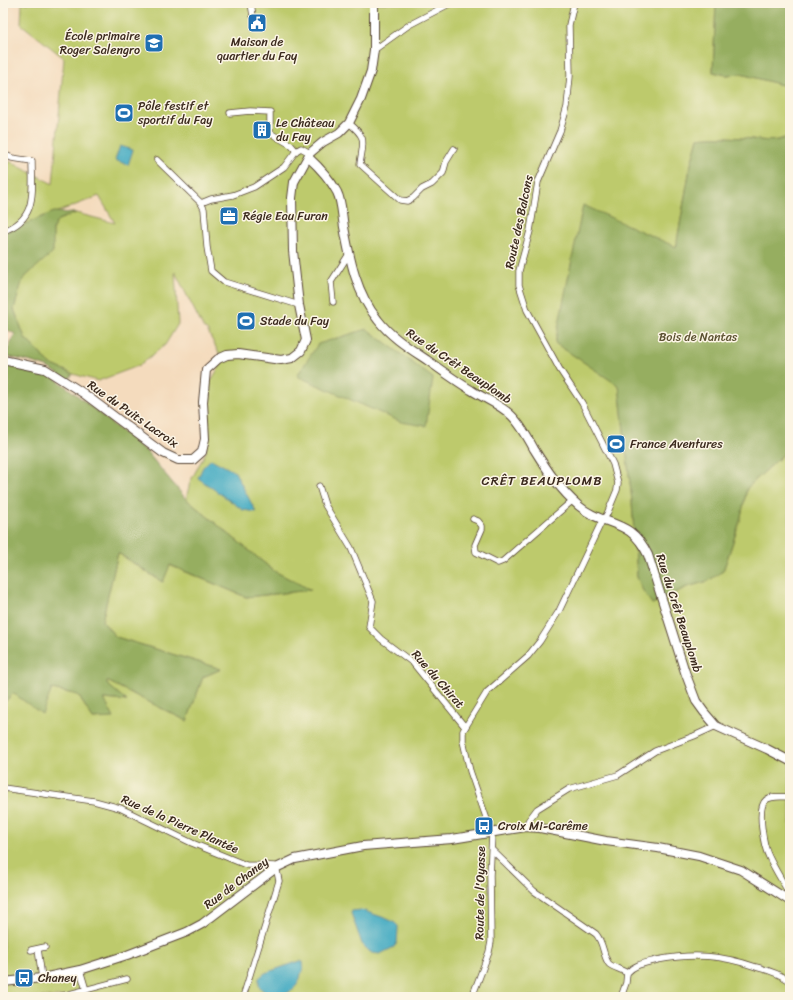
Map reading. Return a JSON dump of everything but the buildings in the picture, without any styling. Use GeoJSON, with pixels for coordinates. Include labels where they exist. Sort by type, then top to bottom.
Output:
{"type":"FeatureCollection","features":[{"type":"Feature","properties":{"kind":"street"},"geometry":{"type":"LineString","coordinates":[[251,3],[253,16]]}},
{"type":"Feature","properties":{"kind":"street"},"geometry":{"type":"LineString","coordinates":[[202,203],[210,199],[233,195],[254,187],[284,167],[296,151],[301,148],[309,155],[323,142],[339,133],[349,123],[361,99],[371,71],[374,50],[374,3]]}},
{"type":"Feature","properties":{"kind":"street"},"geometry":{"type":"LineString","coordinates":[[374,50],[409,25],[451,3]]}},
{"type":"Feature","properties":{"kind":"street","name":"Route des Balcons"},"geometry":{"type":"LineString","coordinates":[[465,727],[490,689],[528,656],[540,642],[558,611],[607,514],[618,486],[613,464],[582,403],[560,370],[529,314],[522,296],[519,279],[519,271],[533,216],[535,192],[560,131],[567,107],[570,76],[569,25],[574,3]]}},
{"type":"Feature","properties":{"kind":"street"},"geometry":{"type":"LineString","coordinates":[[230,113],[250,111],[270,112],[270,133],[278,136],[291,145],[296,151]]}},
{"type":"Feature","properties":{"kind":"street"},"geometry":{"type":"LineString","coordinates":[[349,123],[361,133],[363,141],[360,164],[400,200],[407,201],[413,198],[422,189],[432,184],[443,173],[446,162],[454,149]]}},
{"type":"Feature","properties":{"kind":"street"},"geometry":{"type":"LineString","coordinates":[[3,154],[12,158],[32,161],[32,201],[25,217],[12,228],[3,231]]}},
{"type":"Feature","properties":{"kind":"street","name":"Rue du Crêt Beauplomb"},"geometry":{"type":"LineString","coordinates":[[309,155],[337,192],[349,254],[358,285],[366,304],[379,321],[401,342],[448,375],[502,408],[521,428],[552,477],[563,491],[587,512],[628,529],[643,544],[648,554],[691,689],[704,712],[716,726],[790,761]]}},
{"type":"Feature","properties":{"kind":"street","name":"Rue du Puits Lacroix"},"geometry":{"type":"LineString","coordinates":[[3,360],[45,369],[83,393],[163,453],[178,460],[193,460],[202,452],[205,439],[203,402],[206,370],[218,359],[227,355],[238,354],[281,360],[292,358],[301,351],[306,340],[293,250],[292,198],[294,182],[309,155]]}},
{"type":"Feature","properties":{"kind":"street"},"geometry":{"type":"LineString","coordinates":[[157,160],[202,203],[204,209],[210,271],[224,282],[300,305]]}},
{"type":"Feature","properties":{"kind":"street"},"geometry":{"type":"LineString","coordinates":[[333,302],[331,282],[349,254]]}},
{"type":"Feature","properties":{"kind":"street","name":"Rue du Chirat"},"geometry":{"type":"LineString","coordinates":[[320,486],[326,505],[351,548],[372,601],[369,627],[381,639],[413,663],[465,727]]}},
{"type":"Feature","properties":{"kind":"street"},"geometry":{"type":"LineString","coordinates":[[473,519],[478,521],[482,526],[475,545],[476,552],[498,563],[573,500]]}},
{"type":"Feature","properties":{"kind":"street"},"geometry":{"type":"LineString","coordinates":[[526,827],[528,821],[537,809],[569,789],[618,775],[655,751],[716,726]]}},
{"type":"Feature","properties":{"kind":"street"},"geometry":{"type":"LineString","coordinates":[[465,727],[462,735],[470,771],[492,834]]}},
{"type":"Feature","properties":{"kind":"street","name":"Rue de la Pierre Plantée"},"geometry":{"type":"LineString","coordinates":[[3,788],[94,801],[120,808],[192,843],[246,865],[275,866],[276,868]]}},
{"type":"Feature","properties":{"kind":"street"},"geometry":{"type":"LineString","coordinates":[[790,797],[774,797],[767,799],[764,803],[761,814],[763,834],[768,855],[790,894]]}},
{"type":"Feature","properties":{"kind":"street","name":"Rue de Chaney"},"geometry":{"type":"LineString","coordinates":[[4,982],[42,978],[80,970],[127,955],[193,929],[254,886],[276,868],[296,858],[348,849],[452,840],[526,827],[540,828],[606,841],[658,848],[699,856],[741,870],[790,901]]}},
{"type":"Feature","properties":{"kind":"street","name":"Route de l'Oyasse"},"geometry":{"type":"LineString","coordinates":[[472,997],[489,952],[492,934],[490,875],[492,834]]}},
{"type":"Feature","properties":{"kind":"street"},"geometry":{"type":"LineString","coordinates":[[492,850],[534,891],[596,934],[601,942],[609,964],[627,973]]}},
{"type":"Feature","properties":{"kind":"street"},"geometry":{"type":"LineString","coordinates":[[242,997],[279,881],[276,868]]}},
{"type":"Feature","properties":{"kind":"street"},"geometry":{"type":"LineString","coordinates":[[31,950],[45,947]]}},
{"type":"Feature","properties":{"kind":"street"},"geometry":{"type":"LineString","coordinates":[[38,949],[42,978]]}},
{"type":"Feature","properties":{"kind":"street"},"geometry":{"type":"LineString","coordinates":[[622,997],[627,973],[634,966],[646,962],[678,957],[712,956],[739,961],[773,972],[790,981]]}},
{"type":"Feature","properties":{"kind":"street"},"geometry":{"type":"LineString","coordinates":[[80,970],[86,990]]}},
{"type":"Feature","properties":{"kind":"street"},"geometry":{"type":"LineString","coordinates":[[3,972],[4,982]]}},
{"type":"Feature","properties":{"kind":"street"},"geometry":{"type":"LineString","coordinates":[[58,997],[127,979]]}},
{"type":"Feature","properties":{"kind":"green space"},"geometry":{"type":"Polygon","coordinates":[[[22,3],[716,3],[713,72],[726,75],[741,74],[790,87],[790,135],[772,141],[726,137],[698,138],[690,168],[676,247],[555,343],[619,385],[632,501],[637,577],[652,604],[687,587],[708,581],[723,571],[740,521],[747,488],[790,448],[790,997],[3,997],[3,704],[13,693],[52,689],[78,695],[93,719],[113,717],[103,699],[127,701],[106,684],[107,681],[187,721],[203,677],[221,669],[116,637],[102,621],[118,553],[162,582],[169,565],[246,597],[310,590],[274,571],[186,499],[190,482],[206,452],[207,387],[223,361],[207,330],[204,329],[175,272],[178,324],[165,345],[138,366],[98,381],[73,374],[50,364],[25,338],[14,309],[22,279],[52,252],[53,228],[58,220],[76,213],[115,223],[99,196],[3,233],[3,158],[53,184],[64,58],[21,24],[22,3]]]}},
{"type":"Feature","properties":{"kind":"green space"},"geometry":{"type":"Polygon","coordinates":[[[716,3],[790,3],[790,87],[741,74],[726,75],[713,72],[716,3]]]}},
{"type":"Feature","properties":{"kind":"green space","name":"Bois de Nantas"},"geometry":{"type":"Polygon","coordinates":[[[790,135],[790,448],[747,488],[740,521],[723,571],[708,581],[687,587],[652,604],[643,591],[637,577],[632,501],[619,386],[555,343],[583,205],[676,247],[690,168],[698,138],[725,137],[772,141],[790,135]]]}},
{"type":"Feature","properties":{"kind":"green space"},"geometry":{"type":"Polygon","coordinates":[[[54,212],[76,213],[58,220],[53,228],[53,252],[23,279],[14,309],[25,338],[50,364],[73,374],[68,380],[47,367],[5,356],[15,334],[3,327],[3,233],[54,212]]]}},
{"type":"Feature","properties":{"kind":"green space"},"geometry":{"type":"Polygon","coordinates":[[[367,329],[433,378],[426,426],[401,422],[297,376],[318,344],[367,329]]]}},
{"type":"Feature","properties":{"kind":"green space"},"geometry":{"type":"Polygon","coordinates":[[[3,364],[45,371],[146,451],[186,499],[274,571],[311,590],[246,597],[170,565],[163,582],[118,553],[102,621],[116,637],[221,669],[203,677],[187,721],[107,681],[107,684],[127,701],[104,699],[114,718],[93,719],[78,695],[52,689],[42,714],[13,693],[3,704],[3,364]]]}},
{"type":"Feature","properties":{"kind":"water"},"geometry":{"type":"Polygon","coordinates":[[[120,146],[133,150],[128,165],[115,160],[120,146]]]}},
{"type":"Feature","properties":{"kind":"water"},"geometry":{"type":"Polygon","coordinates":[[[211,459],[235,472],[256,512],[243,510],[198,478],[203,467],[211,459]]]}},
{"type":"Feature","properties":{"kind":"water"},"geometry":{"type":"Polygon","coordinates":[[[361,910],[382,917],[398,926],[397,943],[394,947],[380,954],[372,953],[362,944],[351,913],[352,911],[361,910]]]}},
{"type":"Feature","properties":{"kind":"water"},"geometry":{"type":"Polygon","coordinates":[[[300,961],[303,962],[303,967],[298,984],[292,990],[282,995],[272,995],[267,993],[259,986],[259,978],[265,973],[300,961]]]}},
{"type":"Feature","properties":{"kind":"place","name":"Maison de quartier du Fay"},"geometry":{"type":"Point","coordinates":[257,23]}},
{"type":"Feature","properties":{"kind":"place","name":"École primaire Roger Salengro"},"geometry":{"type":"Point","coordinates":[154,43]}},
{"type":"Feature","properties":{"kind":"place","name":"Pôle festif et sportif du Fay"},"geometry":{"type":"Point","coordinates":[124,113]}},
{"type":"Feature","properties":{"kind":"place","name":"Le Château du Fay"},"geometry":{"type":"Point","coordinates":[262,130]}},
{"type":"Feature","properties":{"kind":"place","name":"Régie Eau Furan"},"geometry":{"type":"Point","coordinates":[229,216]}},
{"type":"Feature","properties":{"kind":"place","name":"Stade du Fay"},"geometry":{"type":"Point","coordinates":[246,321]}},
{"type":"Feature","properties":{"kind":"place","name":"France Aventures"},"geometry":{"type":"Point","coordinates":[616,444]}},
{"type":"Feature","properties":{"kind":"place","name":"Croix Mi-Carême"},"geometry":{"type":"Point","coordinates":[484,826]}},
{"type":"Feature","properties":{"kind":"place","name":"Chaney"},"geometry":{"type":"Point","coordinates":[24,978]}},
{"type":"Feature","properties":{"kind":"district","name":"CRÊT BEAUPLOMB"},"geometry":{"type":"Point","coordinates":[542,480]}}]}
